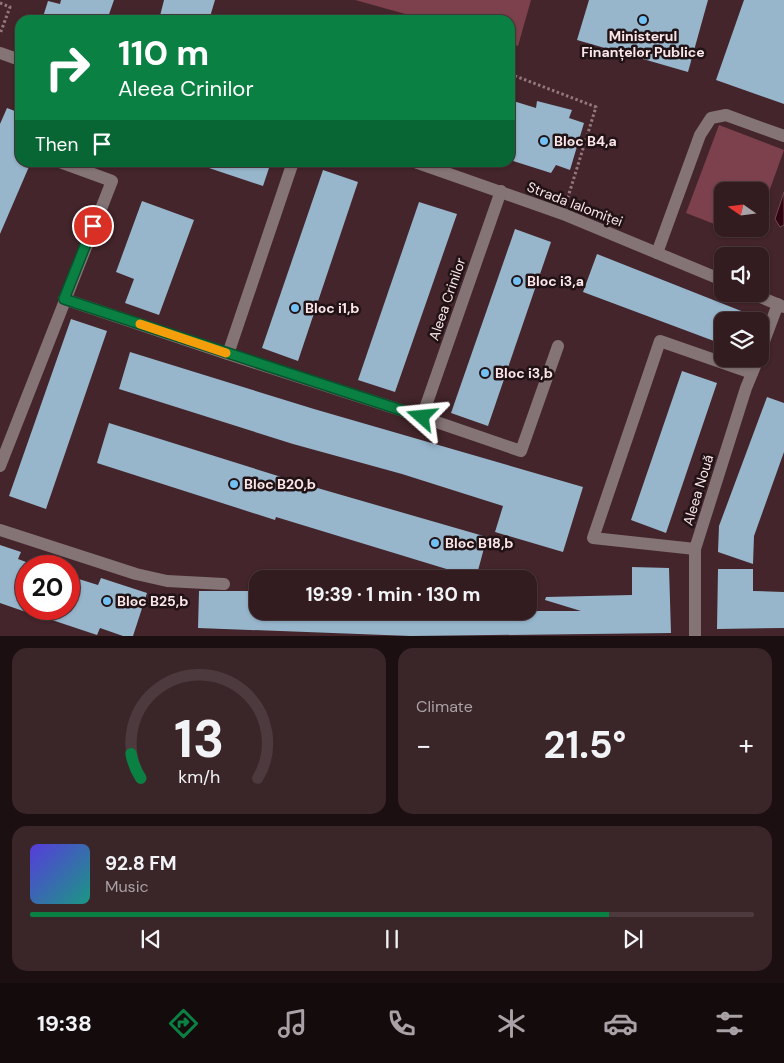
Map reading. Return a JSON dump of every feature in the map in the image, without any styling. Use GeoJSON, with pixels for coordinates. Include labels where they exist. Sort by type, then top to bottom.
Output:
{"type":"FeatureCollection","features":[{"type":"Feature","properties":{"kind":"street"},"geometry":{"type":"LineString","coordinates":[[0,53],[15,58]]}},
{"type":"Feature","properties":{"kind":"street"},"geometry":{"type":"LineString","coordinates":[[657,252],[700,135],[711,118],[726,114],[784,136]]}},
{"type":"Feature","properties":{"kind":"street"},"geometry":{"type":"LineString","coordinates":[[0,466],[64,299],[112,181],[74,167]]}},
{"type":"Feature","properties":{"kind":"street"},"geometry":{"type":"LineString","coordinates":[[228,354],[291,167]]}},
{"type":"Feature","properties":{"kind":"street","name":"Strada Ialomiței"},"geometry":{"type":"LineString","coordinates":[[430,167],[563,214],[714,277]]}},
{"type":"Feature","properties":{"kind":"street","name":"Aleea Crinilor"},"geometry":{"type":"LineString","coordinates":[[422,417],[501,191]]}},
{"type":"Feature","properties":{"kind":"street"},"geometry":{"type":"LineString","coordinates":[[64,299],[521,451],[558,346]]}},
{"type":"Feature","properties":{"kind":"street"},"geometry":{"type":"LineString","coordinates":[[769,301],[781,306],[769,332]]}},
{"type":"Feature","properties":{"kind":"street"},"geometry":{"type":"LineString","coordinates":[[696,548],[593,538],[660,341],[752,373]]}},
{"type":"Feature","properties":{"kind":"street","name":"Aleea Nouă"},"geometry":{"type":"LineString","coordinates":[[695,636],[696,548],[746,388],[755,367]]}},
{"type":"Feature","properties":{"kind":"street"},"geometry":{"type":"LineString","coordinates":[[0,530],[136,574],[167,581],[224,584]]}},
{"type":"Feature","properties":{"kind":"path"},"geometry":{"type":"LineString","coordinates":[[0,3],[10,7],[0,34]]}},
{"type":"Feature","properties":{"kind":"path"},"geometry":{"type":"LineString","coordinates":[[515,76],[596,107],[563,214]]}},
{"type":"Feature","properties":{"kind":"shaded area"},"geometry":{"type":"Polygon","coordinates":[[[355,0],[531,0],[518,46],[515,45],[515,15],[409,15],[355,0]]]}},
{"type":"Feature","properties":{"kind":"shaded area"},"geometry":{"type":"Polygon","coordinates":[[[719,125],[784,150],[769,192],[769,182],[714,182],[714,224],[686,213],[719,125]]]}},
{"type":"Feature","properties":{"kind":"shaded area"},"geometry":{"type":"Polygon","coordinates":[[[784,192],[784,225],[780,227],[775,219],[784,192]]]}},
{"type":"Feature","properties":{"kind":"building"},"geometry":{"type":"Polygon","coordinates":[[[61,0],[114,0],[109,15],[44,15],[48,1],[60,4],[61,0]]]}},
{"type":"Feature","properties":{"kind":"building"},"geometry":{"type":"Polygon","coordinates":[[[164,0],[215,0],[210,15],[160,15],[164,0]]]}},
{"type":"Feature","properties":{"kind":"building","name":"Ministerul Finanțelor Publice"},"geometry":{"type":"Polygon","coordinates":[[[589,0],[708,0],[688,72],[577,40],[589,0]]]}},
{"type":"Feature","properties":{"kind":"building"},"geometry":{"type":"Polygon","coordinates":[[[744,0],[784,0],[784,104],[716,80],[744,0]]]}},
{"type":"Feature","properties":{"kind":"building","name":"Bloc B4,a"},"geometry":{"type":"Polygon","coordinates":[[[537,101],[572,110],[569,118],[584,123],[570,170],[556,165],[551,173],[515,162],[515,102],[536,108],[537,101]]]}},
{"type":"Feature","properties":{"kind":"building"},"geometry":{"type":"Polygon","coordinates":[[[7,108],[15,111],[15,167],[29,167],[0,234],[0,124],[7,108]]]}},
{"type":"Feature","properties":{"kind":"building"},"geometry":{"type":"Polygon","coordinates":[[[206,167],[269,167],[263,186],[206,167]]]}},
{"type":"Feature","properties":{"kind":"building"},"geometry":{"type":"Polygon","coordinates":[[[323,170],[358,182],[298,361],[262,348],[323,170]]]}},
{"type":"Feature","properties":{"kind":"building"},"geometry":{"type":"Polygon","coordinates":[[[142,201],[194,220],[159,315],[125,303],[134,279],[116,272],[142,201]]]}},
{"type":"Feature","properties":{"kind":"building"},"geometry":{"type":"Polygon","coordinates":[[[419,202],[457,214],[395,392],[358,380],[419,202]]]}},
{"type":"Feature","properties":{"kind":"building"},"geometry":{"type":"Polygon","coordinates":[[[515,229],[551,242],[488,426],[451,413],[515,229]]]}},
{"type":"Feature","properties":{"kind":"building"},"geometry":{"type":"Polygon","coordinates":[[[597,254],[714,300],[714,302],[744,312],[714,312],[714,341],[583,292],[597,254]]]}},
{"type":"Feature","properties":{"kind":"building"},"geometry":{"type":"Polygon","coordinates":[[[71,319],[107,331],[46,509],[9,496],[71,319]]]}},
{"type":"Feature","properties":{"kind":"building"},"geometry":{"type":"Polygon","coordinates":[[[130,352],[314,409],[583,487],[563,552],[495,532],[503,506],[402,474],[293,444],[119,389],[130,352]]]}},
{"type":"Feature","properties":{"kind":"building"},"geometry":{"type":"Polygon","coordinates":[[[682,371],[717,383],[666,533],[631,520],[682,371]]]}},
{"type":"Feature","properties":{"kind":"building"},"geometry":{"type":"Polygon","coordinates":[[[767,397],[784,403],[784,452],[754,536],[753,564],[718,552],[719,526],[767,397]]]}},
{"type":"Feature","properties":{"kind":"building"},"geometry":{"type":"Polygon","coordinates":[[[109,423],[307,485],[487,537],[478,570],[450,570],[276,517],[275,520],[97,463],[109,423]]]}},
{"type":"Feature","properties":{"kind":"building"},"geometry":{"type":"Polygon","coordinates":[[[0,545],[21,552],[20,555],[15,555],[15,608],[0,603],[0,545]]]}},
{"type":"Feature","properties":{"kind":"building"},"geometry":{"type":"Polygon","coordinates":[[[632,567],[669,568],[671,633],[411,636],[198,628],[199,591],[249,591],[249,620],[537,620],[537,611],[581,611],[545,600],[546,597],[632,595],[632,567]]]}},
{"type":"Feature","properties":{"kind":"building"},"geometry":{"type":"Polygon","coordinates":[[[718,569],[753,569],[753,591],[784,592],[784,628],[717,629],[718,569]]]}},
{"type":"Feature","properties":{"kind":"building","name":"Bloc B25,b"},"geometry":{"type":"Polygon","coordinates":[[[101,578],[147,593],[133,636],[123,636],[100,628],[97,635],[52,620],[80,620],[80,579],[98,585],[101,578]]]}},
{"type":"Feature","properties":{"kind":"slow traffic"},"geometry":{"type":"LineString","coordinates":[[140,324],[226,353]]}},
{"type":"Feature","properties":{"kind":"place","name":"Ministerul Finanțelor Publice"},"geometry":{"type":"Point","coordinates":[643,20]}},
{"type":"Feature","properties":{"kind":"place","name":"Bloc B4,a"},"geometry":{"type":"Point","coordinates":[544,141]}},
{"type":"Feature","properties":{"kind":"place","name":"Bloc i3,a"},"geometry":{"type":"Point","coordinates":[517,281]}},
{"type":"Feature","properties":{"kind":"place","name":"Bloc i1,b"},"geometry":{"type":"Point","coordinates":[295,308]}},
{"type":"Feature","properties":{"kind":"place","name":"Bloc i3,b"},"geometry":{"type":"Point","coordinates":[485,373]}},
{"type":"Feature","properties":{"kind":"place","name":"Bloc B20,b"},"geometry":{"type":"Point","coordinates":[234,484]}},
{"type":"Feature","properties":{"kind":"place","name":"Bloc B18,b"},"geometry":{"type":"Point","coordinates":[435,543]}},
{"type":"Feature","properties":{"kind":"place","name":"Bloc B25,b"},"geometry":{"type":"Point","coordinates":[107,601]}},
{"type":"Feature","properties":{"kind":"route"},"geometry":{"type":"LineString","coordinates":[[93,226],[64,299],[422,417]]}}]}
